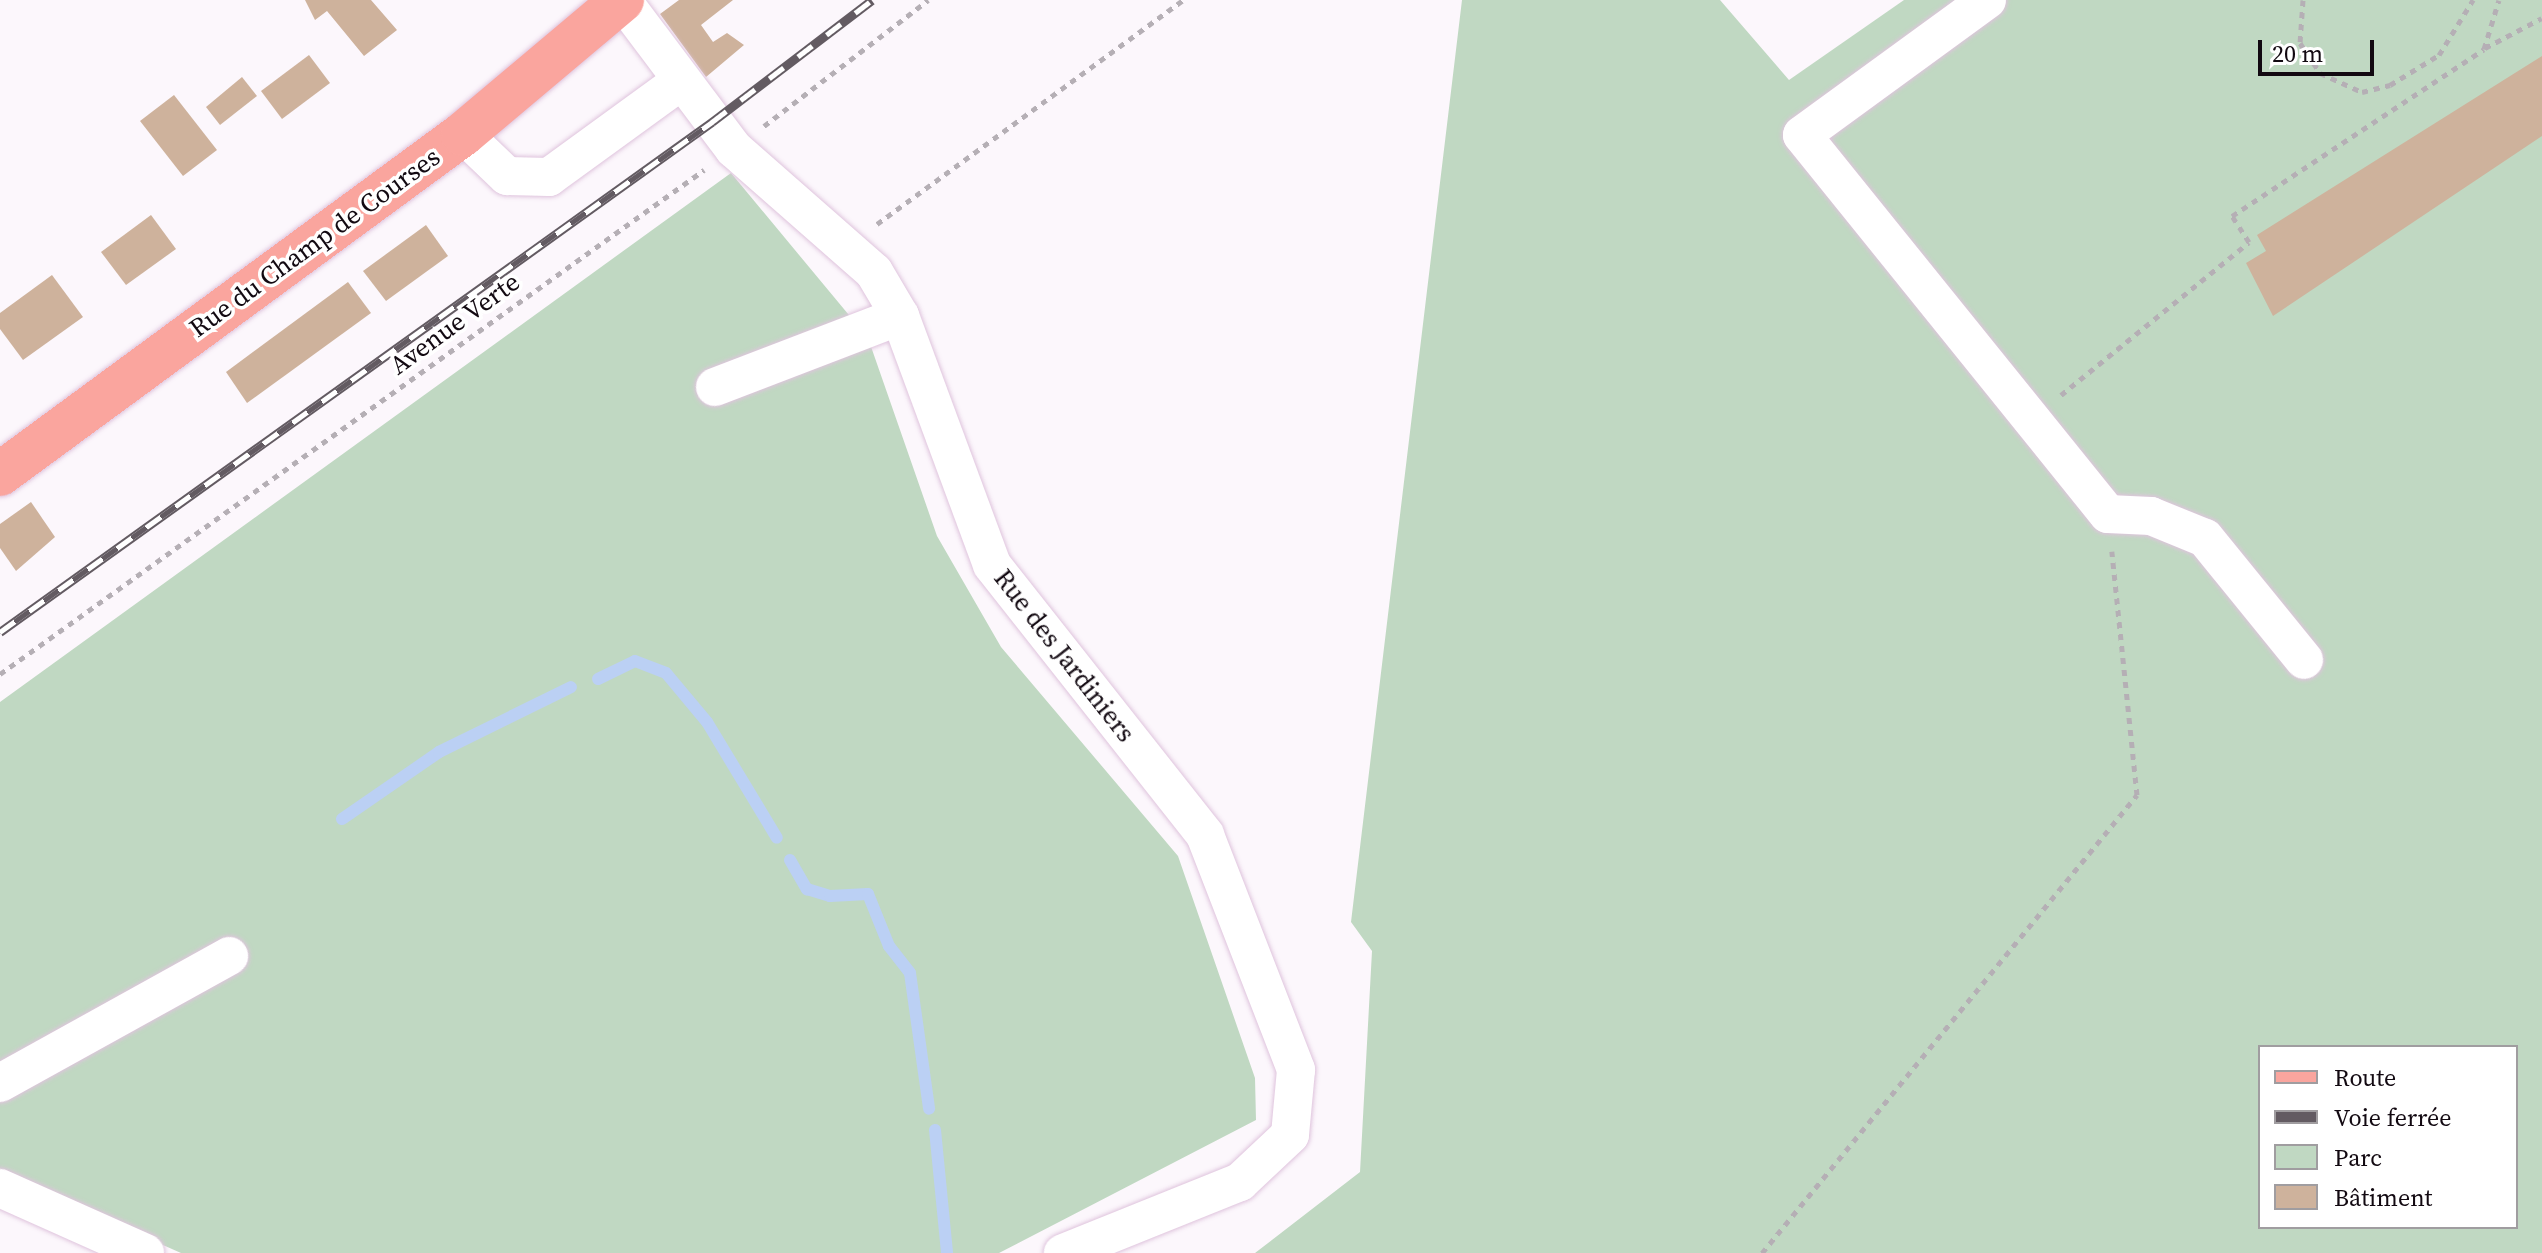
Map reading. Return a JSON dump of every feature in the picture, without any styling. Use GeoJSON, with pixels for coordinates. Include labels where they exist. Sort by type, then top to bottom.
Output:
{"type":"FeatureCollection","features":[{"type":"Feature","properties":{"kind":"main road","name":"Rue du Champ de Courses"},"geometry":{"type":"LineString","coordinates":[[0,474],[463,134],[622,0]]}},
{"type":"Feature","properties":{"kind":"street","name":"Rue des Jardiniers"},"geometry":{"type":"LineString","coordinates":[[622,0],[734,149],[849,246],[874,272],[900,316],[992,565],[1205,835],[1296,1070],[1290,1135],[1240,1182],[1063,1253]]}},
{"type":"Feature","properties":{"kind":"street"},"geometry":{"type":"LineString","coordinates":[[1987,0],[1802,135],[2108,514],[2151,516],[2205,538],[2304,660]]}},
{"type":"Feature","properties":{"kind":"street"},"geometry":{"type":"LineString","coordinates":[[463,134],[507,176],[549,177],[681,81]]}},
{"type":"Feature","properties":{"kind":"street"},"geometry":{"type":"LineString","coordinates":[[715,387],[900,316]]}},
{"type":"Feature","properties":{"kind":"street"},"geometry":{"type":"LineString","coordinates":[[0,1083],[229,956]]}},
{"type":"Feature","properties":{"kind":"street"},"geometry":{"type":"LineString","coordinates":[[0,1188],[145,1253]]}},
{"type":"Feature","properties":{"kind":"path","name":"Avenue Verte"},"geometry":{"type":"LineString","coordinates":[[0,674],[734,149],[928,0]]}},
{"type":"Feature","properties":{"kind":"path"},"geometry":{"type":"LineString","coordinates":[[849,246],[1183,0]]}},
{"type":"Feature","properties":{"kind":"path"},"geometry":{"type":"LineString","coordinates":[[2303,0],[2300,43],[2320,73],[2362,92],[2390,85],[2439,55],[2473,0]]}},
{"type":"Feature","properties":{"kind":"path"},"geometry":{"type":"LineString","coordinates":[[2484,49],[2499,0]]}},
{"type":"Feature","properties":{"kind":"path"},"geometry":{"type":"LineString","coordinates":[[2032,419],[2249,242],[2232,216],[2484,49],[2542,18]]}},
{"type":"Feature","properties":{"kind":"path"},"geometry":{"type":"LineString","coordinates":[[1762,1253],[2137,795],[2108,514]]}},
{"type":"Feature","properties":{"kind":"green space"},"geometry":{"type":"Polygon","coordinates":[[[1462,0],[1720,0],[1789,80],[1904,0],[2542,0],[2542,1253],[1255,1253],[1360,1172],[1372,951],[1351,922],[1462,0]]]}},
{"type":"Feature","properties":{"kind":"green space"},"geometry":{"type":"Polygon","coordinates":[[[731,173],[868,338],[937,536],[1001,647],[1178,856],[1255,1078],[1256,1120],[999,1253],[181,1253],[0,1173],[0,702],[731,173]]]}},
{"type":"Feature","properties":{"kind":"building"},"geometry":{"type":"Polygon","coordinates":[[[305,0],[371,0],[397,30],[364,56],[327,11],[315,20],[305,0]]]}},
{"type":"Feature","properties":{"kind":"building"},"geometry":{"type":"Polygon","coordinates":[[[679,0],[733,0],[701,25],[713,42],[727,33],[744,45],[706,77],[660,14],[679,0]]]}},
{"type":"Feature","properties":{"kind":"building"},"geometry":{"type":"Polygon","coordinates":[[[309,55],[330,83],[282,119],[261,91],[309,55]]]}},
{"type":"Feature","properties":{"kind":"building"},"geometry":{"type":"Polygon","coordinates":[[[2542,56],[2542,136],[2273,316],[2246,263],[2266,251],[2257,235],[2542,56]]]}},
{"type":"Feature","properties":{"kind":"building"},"geometry":{"type":"Polygon","coordinates":[[[242,77],[257,96],[220,125],[206,107],[242,77]]]}},
{"type":"Feature","properties":{"kind":"building"},"geometry":{"type":"Polygon","coordinates":[[[174,95],[217,150],[183,176],[140,121],[174,95]]]}},
{"type":"Feature","properties":{"kind":"building"},"geometry":{"type":"Polygon","coordinates":[[[151,215],[176,249],[126,285],[101,252],[151,215]]]}},
{"type":"Feature","properties":{"kind":"building"},"geometry":{"type":"Polygon","coordinates":[[[426,225],[448,256],[386,301],[363,271],[426,225]]]}},
{"type":"Feature","properties":{"kind":"building"},"geometry":{"type":"Polygon","coordinates":[[[52,275],[83,317],[23,360],[0,329],[0,313],[52,275]]]}},
{"type":"Feature","properties":{"kind":"building"},"geometry":{"type":"Polygon","coordinates":[[[348,282],[371,313],[247,403],[226,372],[348,282]]]}},
{"type":"Feature","properties":{"kind":"building"},"geometry":{"type":"Polygon","coordinates":[[[31,502],[55,537],[16,571],[0,548],[0,524],[31,502]]]}},
{"type":"Feature","properties":{"kind":"waterway"},"geometry":{"type":"LineString","coordinates":[[598,679],[635,661],[666,673],[707,722],[777,838]]}},
{"type":"Feature","properties":{"kind":"waterway"},"geometry":{"type":"LineString","coordinates":[[342,819],[439,752],[571,687]]}},
{"type":"Feature","properties":{"kind":"waterway"},"geometry":{"type":"LineString","coordinates":[[790,860],[807,889],[830,896],[868,894],[889,946],[910,973],[929,1109]]}},
{"type":"Feature","properties":{"kind":"waterway"},"geometry":{"type":"LineString","coordinates":[[935,1130],[947,1253]]}},
{"type":"Feature","properties":{"kind":"railway"},"geometry":{"type":"LineString","coordinates":[[0,632],[712,122],[872,0]]}}]}
